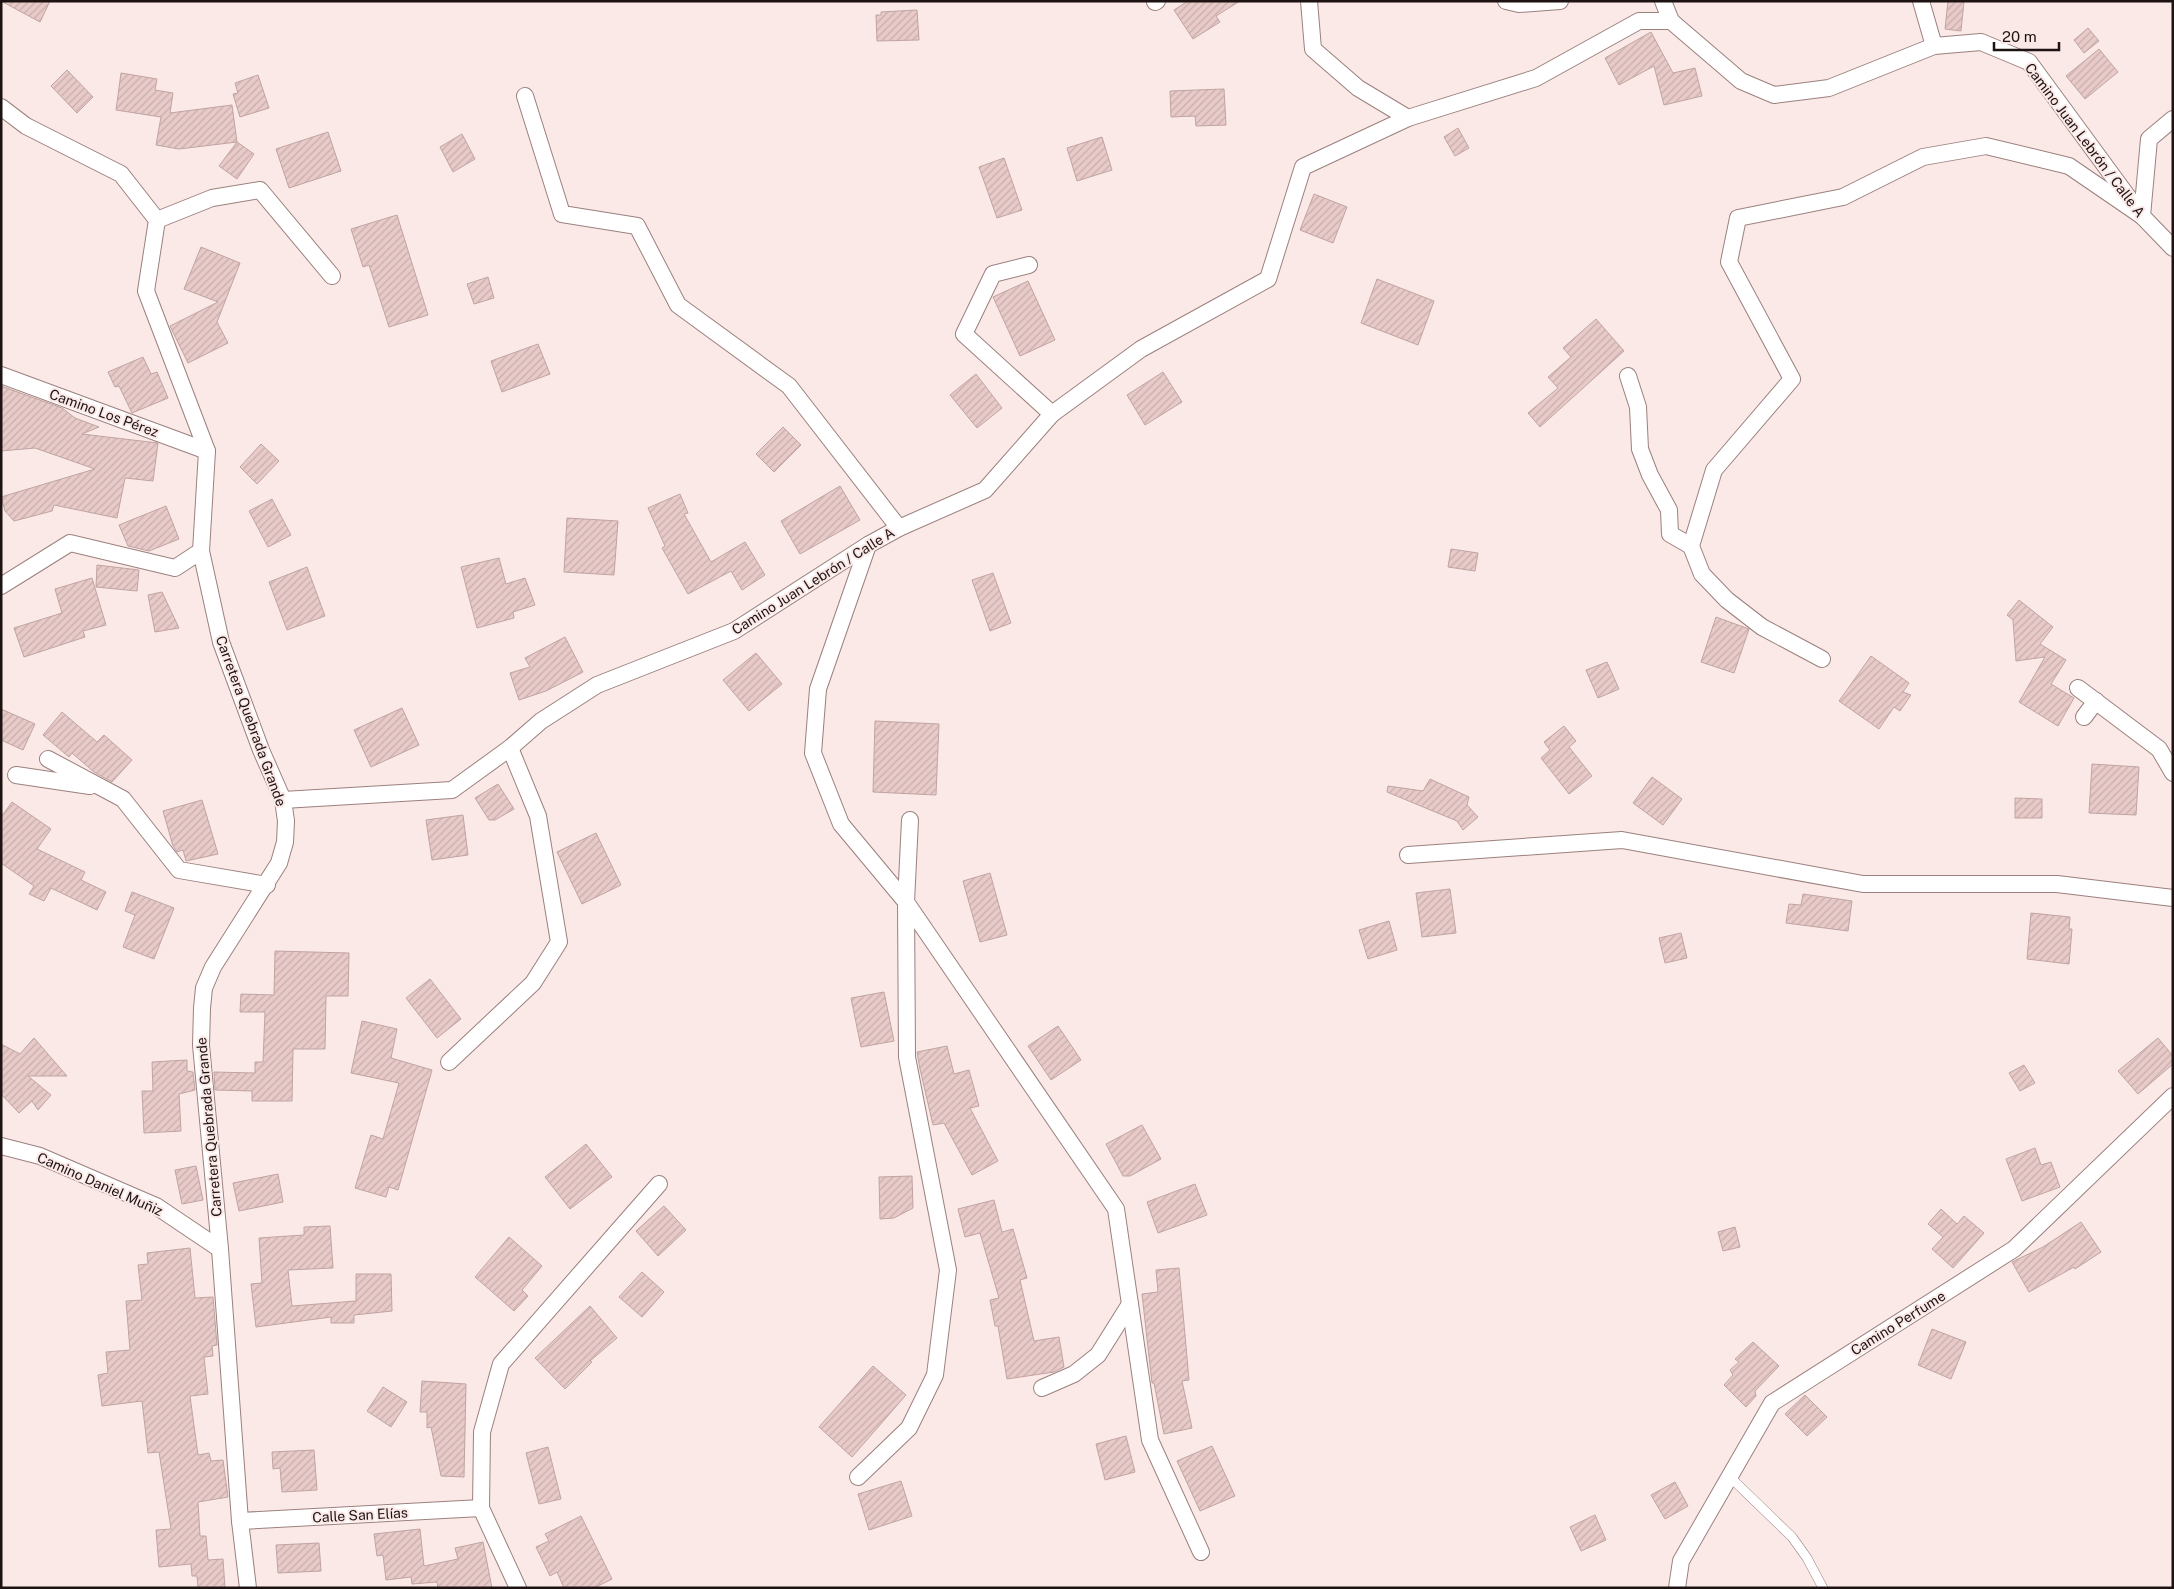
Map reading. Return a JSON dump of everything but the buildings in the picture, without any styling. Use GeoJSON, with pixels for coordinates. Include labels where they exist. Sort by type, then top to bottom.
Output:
{"type":"FeatureCollection","features":[{"type":"Feature","properties":{"kind":"street"},"geometry":{"type":"LineString","coordinates":[[1309,1],[1312,49],[1358,88],[1408,118]]}},
{"type":"Feature","properties":{"kind":"street"},"geometry":{"type":"LineString","coordinates":[[1506,1],[1519,4],[1560,1]]}},
{"type":"Feature","properties":{"kind":"street"},"geometry":{"type":"LineString","coordinates":[[1663,1],[1671,21]]}},
{"type":"Feature","properties":{"kind":"street"},"geometry":{"type":"LineString","coordinates":[[1921,1],[1934,46]]}},
{"type":"Feature","properties":{"kind":"street","name":"Camino Juan Lebrón / Calle A"},"geometry":{"type":"LineString","coordinates":[[283,800],[452,790],[510,748],[541,721],[597,685],[734,631],[868,545],[899,528],[985,490],[1052,414],[1141,349],[1268,279],[1303,167],[1408,118],[1536,78],[1639,21],[1671,21],[1741,81],[1774,95],[1830,88],[1934,46],[1981,42],[2028,62],[2142,216],[2173,248]]}},
{"type":"Feature","properties":{"kind":"street"},"geometry":{"type":"LineString","coordinates":[[525,96],[562,214],[637,226],[678,305],[789,386],[899,528]]}},
{"type":"Feature","properties":{"kind":"street"},"geometry":{"type":"LineString","coordinates":[[1,107],[26,126],[121,174],[157,220],[212,198],[260,190],[332,276]]}},
{"type":"Feature","properties":{"kind":"street"},"geometry":{"type":"LineString","coordinates":[[1822,660],[1762,627],[1727,600],[1702,574],[1691,546],[1714,470],[1792,379],[1729,262],[1738,218],[1843,197],[1923,157],[1986,146],[2069,166],[2142,216],[2149,139],[2173,119]]}},
{"type":"Feature","properties":{"kind":"street","name":"Carretera Quebrada Grande"},"geometry":{"type":"LineString","coordinates":[[157,220],[146,291],[207,451],[200,551],[221,642],[261,750],[283,800],[286,821],[285,842],[279,863],[268,885],[213,967],[204,988],[201,1045],[220,1249],[240,1521],[248,1588]]}},
{"type":"Feature","properties":{"kind":"street"},"geometry":{"type":"LineString","coordinates":[[1029,265],[993,274],[964,334],[1052,414]]}},
{"type":"Feature","properties":{"kind":"street","name":"Camino Los Pérez"},"geometry":{"type":"LineString","coordinates":[[1,375],[207,451]]}},
{"type":"Feature","properties":{"kind":"street"},"geometry":{"type":"LineString","coordinates":[[1628,376],[1638,407],[1640,449],[1650,475],[1669,510],[1670,534],[1691,546]]}},
{"type":"Feature","properties":{"kind":"street"},"geometry":{"type":"LineString","coordinates":[[1,586],[70,543],[175,568],[200,551]]}},
{"type":"Feature","properties":{"kind":"street"},"geometry":{"type":"LineString","coordinates":[[868,545],[818,689],[813,753],[841,824],[906,902],[1116,1208],[1150,1440],[1201,1552]]}},
{"type":"Feature","properties":{"kind":"street"},"geometry":{"type":"LineString","coordinates":[[2078,688],[2159,749],[2173,773]]}},
{"type":"Feature","properties":{"kind":"street"},"geometry":{"type":"LineString","coordinates":[[2084,717],[2096,701]]}},
{"type":"Feature","properties":{"kind":"street"},"geometry":{"type":"LineString","coordinates":[[449,1062],[533,983],[559,942],[538,816],[510,748]]}},
{"type":"Feature","properties":{"kind":"street"},"geometry":{"type":"LineString","coordinates":[[48,759],[123,799],[179,870],[268,885]]}},
{"type":"Feature","properties":{"kind":"street"},"geometry":{"type":"LineString","coordinates":[[16,775],[102,788]]}},
{"type":"Feature","properties":{"kind":"street"},"geometry":{"type":"LineString","coordinates":[[858,1477],[909,1428],[935,1375],[948,1270],[907,1057],[906,902],[910,820]]}},
{"type":"Feature","properties":{"kind":"street"},"geometry":{"type":"LineString","coordinates":[[1408,855],[1622,840],[1863,884],[2057,884],[2173,898]]}},
{"type":"Feature","properties":{"kind":"street","name":"Camino Perfume"},"geometry":{"type":"LineString","coordinates":[[1677,1588],[1681,1561],[1772,1402],[2014,1249],[2173,1096]]}},
{"type":"Feature","properties":{"kind":"street","name":"Camino Daniel Muñiz"},"geometry":{"type":"LineString","coordinates":[[1,1146],[40,1156],[156,1206],[220,1249]]}},
{"type":"Feature","properties":{"kind":"street"},"geometry":{"type":"LineString","coordinates":[[518,1588],[481,1508],[482,1432],[501,1364],[659,1184]]}},
{"type":"Feature","properties":{"kind":"street"},"geometry":{"type":"LineString","coordinates":[[1042,1388],[1074,1374],[1098,1355],[1130,1304]]}},
{"type":"Feature","properties":{"kind":"street","name":"Calle San Elías"},"geometry":{"type":"LineString","coordinates":[[240,1521],[481,1508]]}},
{"type":"Feature","properties":{"kind":"lane"},"geometry":{"type":"LineString","coordinates":[[1730,1477],[1792,1536],[1807,1558],[1823,1588]]}}]}
